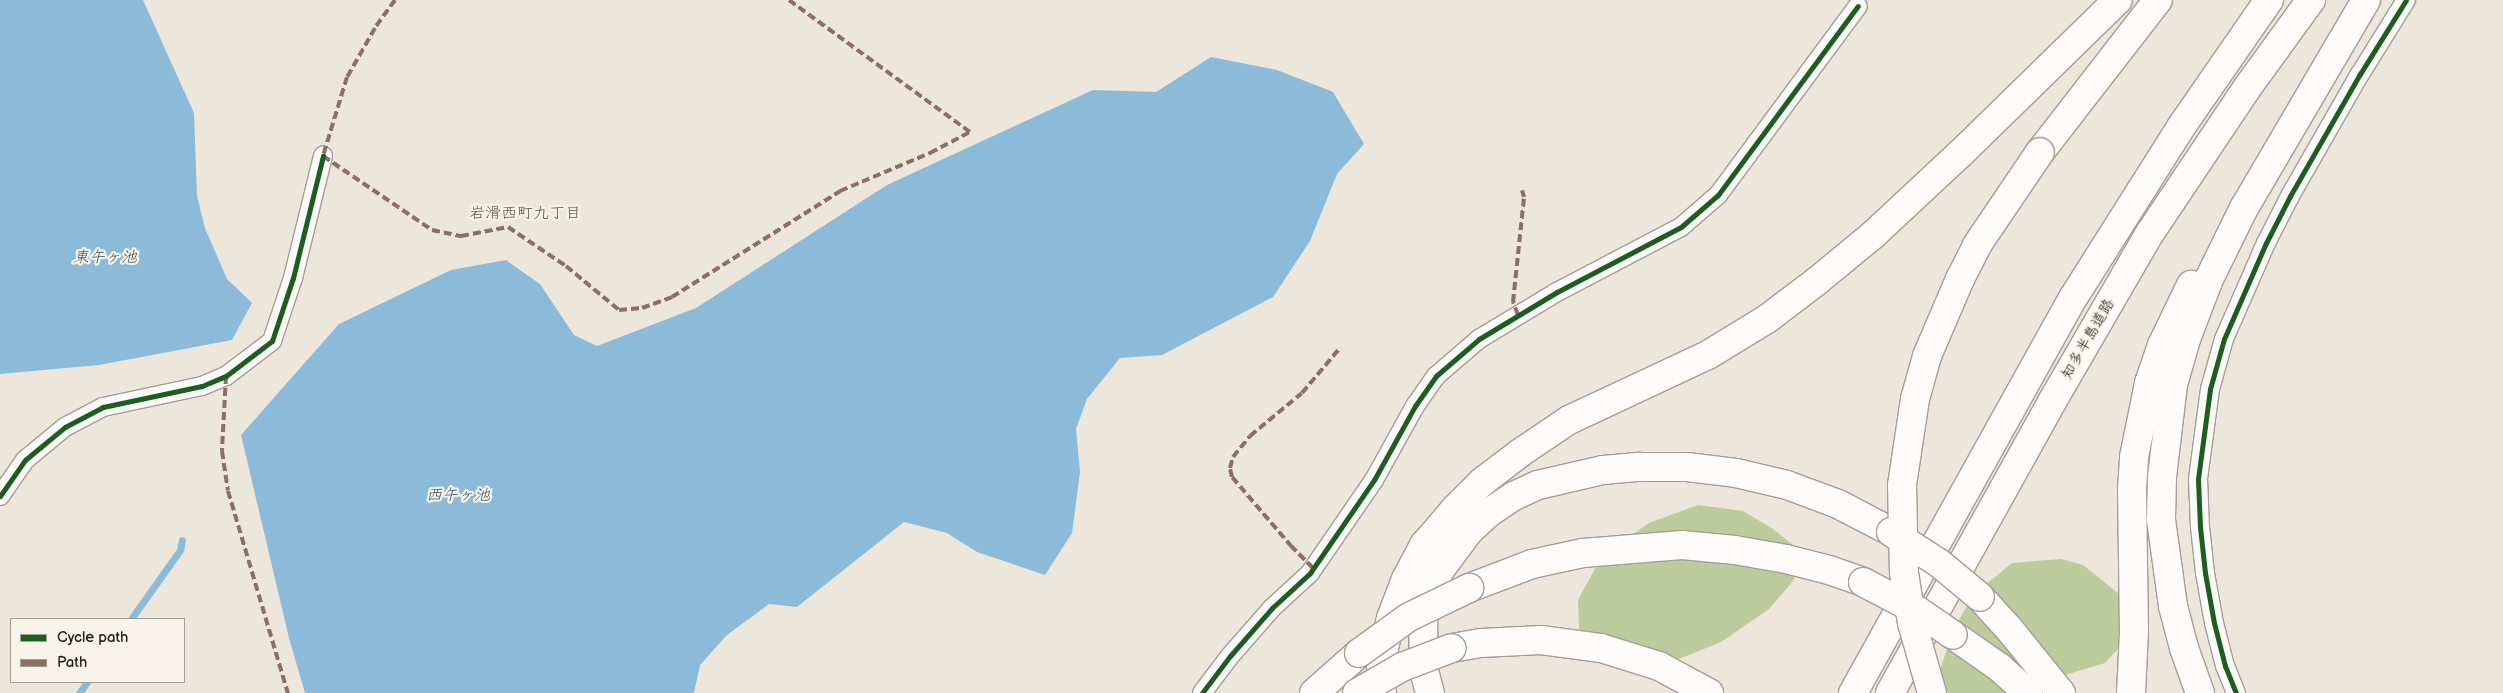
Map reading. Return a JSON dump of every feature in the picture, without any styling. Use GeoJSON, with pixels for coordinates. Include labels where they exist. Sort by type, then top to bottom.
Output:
{"type":"FeatureCollection","features":[{"type":"Feature","properties":{"kind":"highway"},"geometry":{"type":"LineString","coordinates":[[1382,693],[1381,661],[1391,618],[1406,579],[1425,544],[1455,509],[1482,482],[1570,420],[1708,354],[1767,319],[1874,234],[1961,153],[2118,0]]}},
{"type":"Feature","properties":{"kind":"highway"},"geometry":{"type":"LineString","coordinates":[[1932,693],[1912,623],[1903,555],[1902,485],[1915,399],[1942,317],[1977,246],[2040,152],[2158,0]]}},
{"type":"Feature","properties":{"kind":"highway"},"geometry":{"type":"LineString","coordinates":[[1853,693],[2073,298],[2180,127],[2269,0]]}},
{"type":"Feature","properties":{"kind":"highway","name":"知多半島道路"},"geometry":{"type":"LineString","coordinates":[[1890,693],[2058,391],[2150,233],[2247,88],[2311,0]]}},
{"type":"Feature","properties":{"kind":"highway"},"geometry":{"type":"LineString","coordinates":[[2200,693],[2184,648],[2173,606],[2161,519],[2162,476],[2173,385],[2186,338],[2209,279],[2244,208],[2366,0]]}},
{"type":"Feature","properties":{"kind":"highway"},"geometry":{"type":"LineString","coordinates":[[2131,693],[2134,632],[2132,488],[2134,456],[2149,383],[2177,310],[2226,227],[2280,145]]}},
{"type":"Feature","properties":{"kind":"highway"},"geometry":{"type":"LineString","coordinates":[[1430,693],[1424,670],[1423,620],[1430,592],[1440,570],[1453,550],[1487,514],[1514,496],[1538,485],[1603,470],[1640,467],[1687,467],[1726,472],[1787,485],[1838,504],[1888,530],[1939,563],[1980,597],[2010,630],[2061,693]]}},
{"type":"Feature","properties":{"kind":"highway"},"geometry":{"type":"LineString","coordinates":[[1314,693],[1359,652],[1409,617],[1468,588],[1532,564],[1583,552],[1682,545],[1786,558],[1863,582],[1918,611],[1999,667],[2028,693]]}},
{"type":"Feature","properties":{"kind":"highway"},"geometry":{"type":"LineString","coordinates":[[1356,693],[1402,667],[1452,648],[1481,643],[1541,640],[1602,648],[1659,666],[1709,693]]}},
{"type":"Feature","properties":{"kind":"street"},"geometry":{"type":"LineString","coordinates":[[2236,693],[2225,666],[2204,574],[2198,479],[2210,389],[2224,339],[2266,243],[2290,196],[2360,74],[2406,0]]}},
{"type":"Feature","properties":{"kind":"street"},"geometry":{"type":"LineString","coordinates":[[1202,693],[1230,656],[1272,608],[1310,573],[1343,528],[1374,480],[1415,406],[1436,376],[1479,338],[1557,292],[1681,227],[1718,195],[1858,6]]}},
{"type":"Feature","properties":{"kind":"street"},"geometry":{"type":"LineString","coordinates":[[0,496],[25,460],[65,427],[103,407],[202,386],[226,376],[272,341],[293,278],[323,156]]}},
{"type":"Feature","properties":{"kind":"green space"},"geometry":{"type":"Polygon","coordinates":[[[1698,505],[1743,511],[1773,529],[1797,548],[1794,580],[1769,609],[1721,642],[1669,663],[1619,657],[1579,629],[1578,600],[1602,556],[1649,523],[1698,505]]]}},
{"type":"Feature","properties":{"kind":"green space"},"geometry":{"type":"Polygon","coordinates":[[[2061,559],[2083,565],[2129,602],[2127,639],[2105,663],[2065,675],[2027,693],[1932,693],[1954,629],[1973,595],[2012,563],[2061,559]]]}},
{"type":"Feature","properties":{"kind":"water","name":"東午ヶ池"},"geometry":{"type":"Polygon","coordinates":[[[0,0],[143,0],[194,113],[197,196],[205,228],[227,279],[252,303],[232,340],[99,365],[0,374],[0,0]]]}},
{"type":"Feature","properties":{"kind":"water","name":"西午ヶ池"},"geometry":{"type":"Polygon","coordinates":[[[1211,57],[1277,70],[1333,92],[1364,144],[1337,174],[1310,241],[1273,297],[1162,355],[1120,358],[1087,399],[1076,429],[1080,472],[1072,533],[1045,575],[977,552],[947,533],[904,522],[797,607],[769,604],[727,635],[700,665],[694,693],[305,693],[289,638],[241,435],[339,324],[451,270],[506,260],[540,284],[574,335],[597,346],[696,308],[887,185],[1093,90],[1156,92],[1211,57]]]}},
{"type":"Feature","properties":{"kind":"waterway"},"geometry":{"type":"LineString","coordinates":[[132,618],[180,550],[182,540]]}},
{"type":"Feature","properties":{"kind":"waterway"},"geometry":{"type":"LineString","coordinates":[[79,693],[86,683]]}},
{"type":"Feature","properties":{"kind":"marked path"},"geometry":{"type":"LineString","coordinates":[[395,0],[375,28],[347,77],[323,156],[432,230],[461,236],[508,227],[566,266],[619,310],[642,308],[672,297],[840,191],[930,153],[970,132],[789,0]]}},
{"type":"Feature","properties":{"kind":"marked path"},"geometry":{"type":"LineString","coordinates":[[1518,315],[1513,302],[1524,197],[1522,190]]}},
{"type":"Feature","properties":{"kind":"marked path"},"geometry":{"type":"LineString","coordinates":[[1313,568],[1292,547],[1232,477],[1230,468],[1233,457],[1250,436],[1302,393],[1339,349]]}},
{"type":"Feature","properties":{"kind":"marked path"},"geometry":{"type":"LineString","coordinates":[[226,376],[222,451],[228,491],[288,693]]}},
{"type":"Feature","properties":{"kind":"cycle path"},"geometry":{"type":"LineString","coordinates":[[2236,693],[2225,666],[2214,623],[2205,573],[2200,527],[2198,479],[2210,389],[2224,339],[2266,243],[2290,196],[2360,74],[2406,0]]}},
{"type":"Feature","properties":{"kind":"cycle path"},"geometry":{"type":"LineString","coordinates":[[1202,693],[1230,656],[1272,608],[1310,573],[1374,480],[1415,406],[1436,376],[1479,339],[1557,292],[1681,227],[1718,195],[1858,6]]}},
{"type":"Feature","properties":{"kind":"cycle path"},"geometry":{"type":"LineString","coordinates":[[0,496],[25,460],[65,427],[103,407],[202,386],[226,376],[272,341],[293,278],[323,156]]}},
{"type":"Feature","properties":{"kind":"district","name":"岩滑西町九丁目"},"geometry":{"type":"Point","coordinates":[525,214]}}]}
